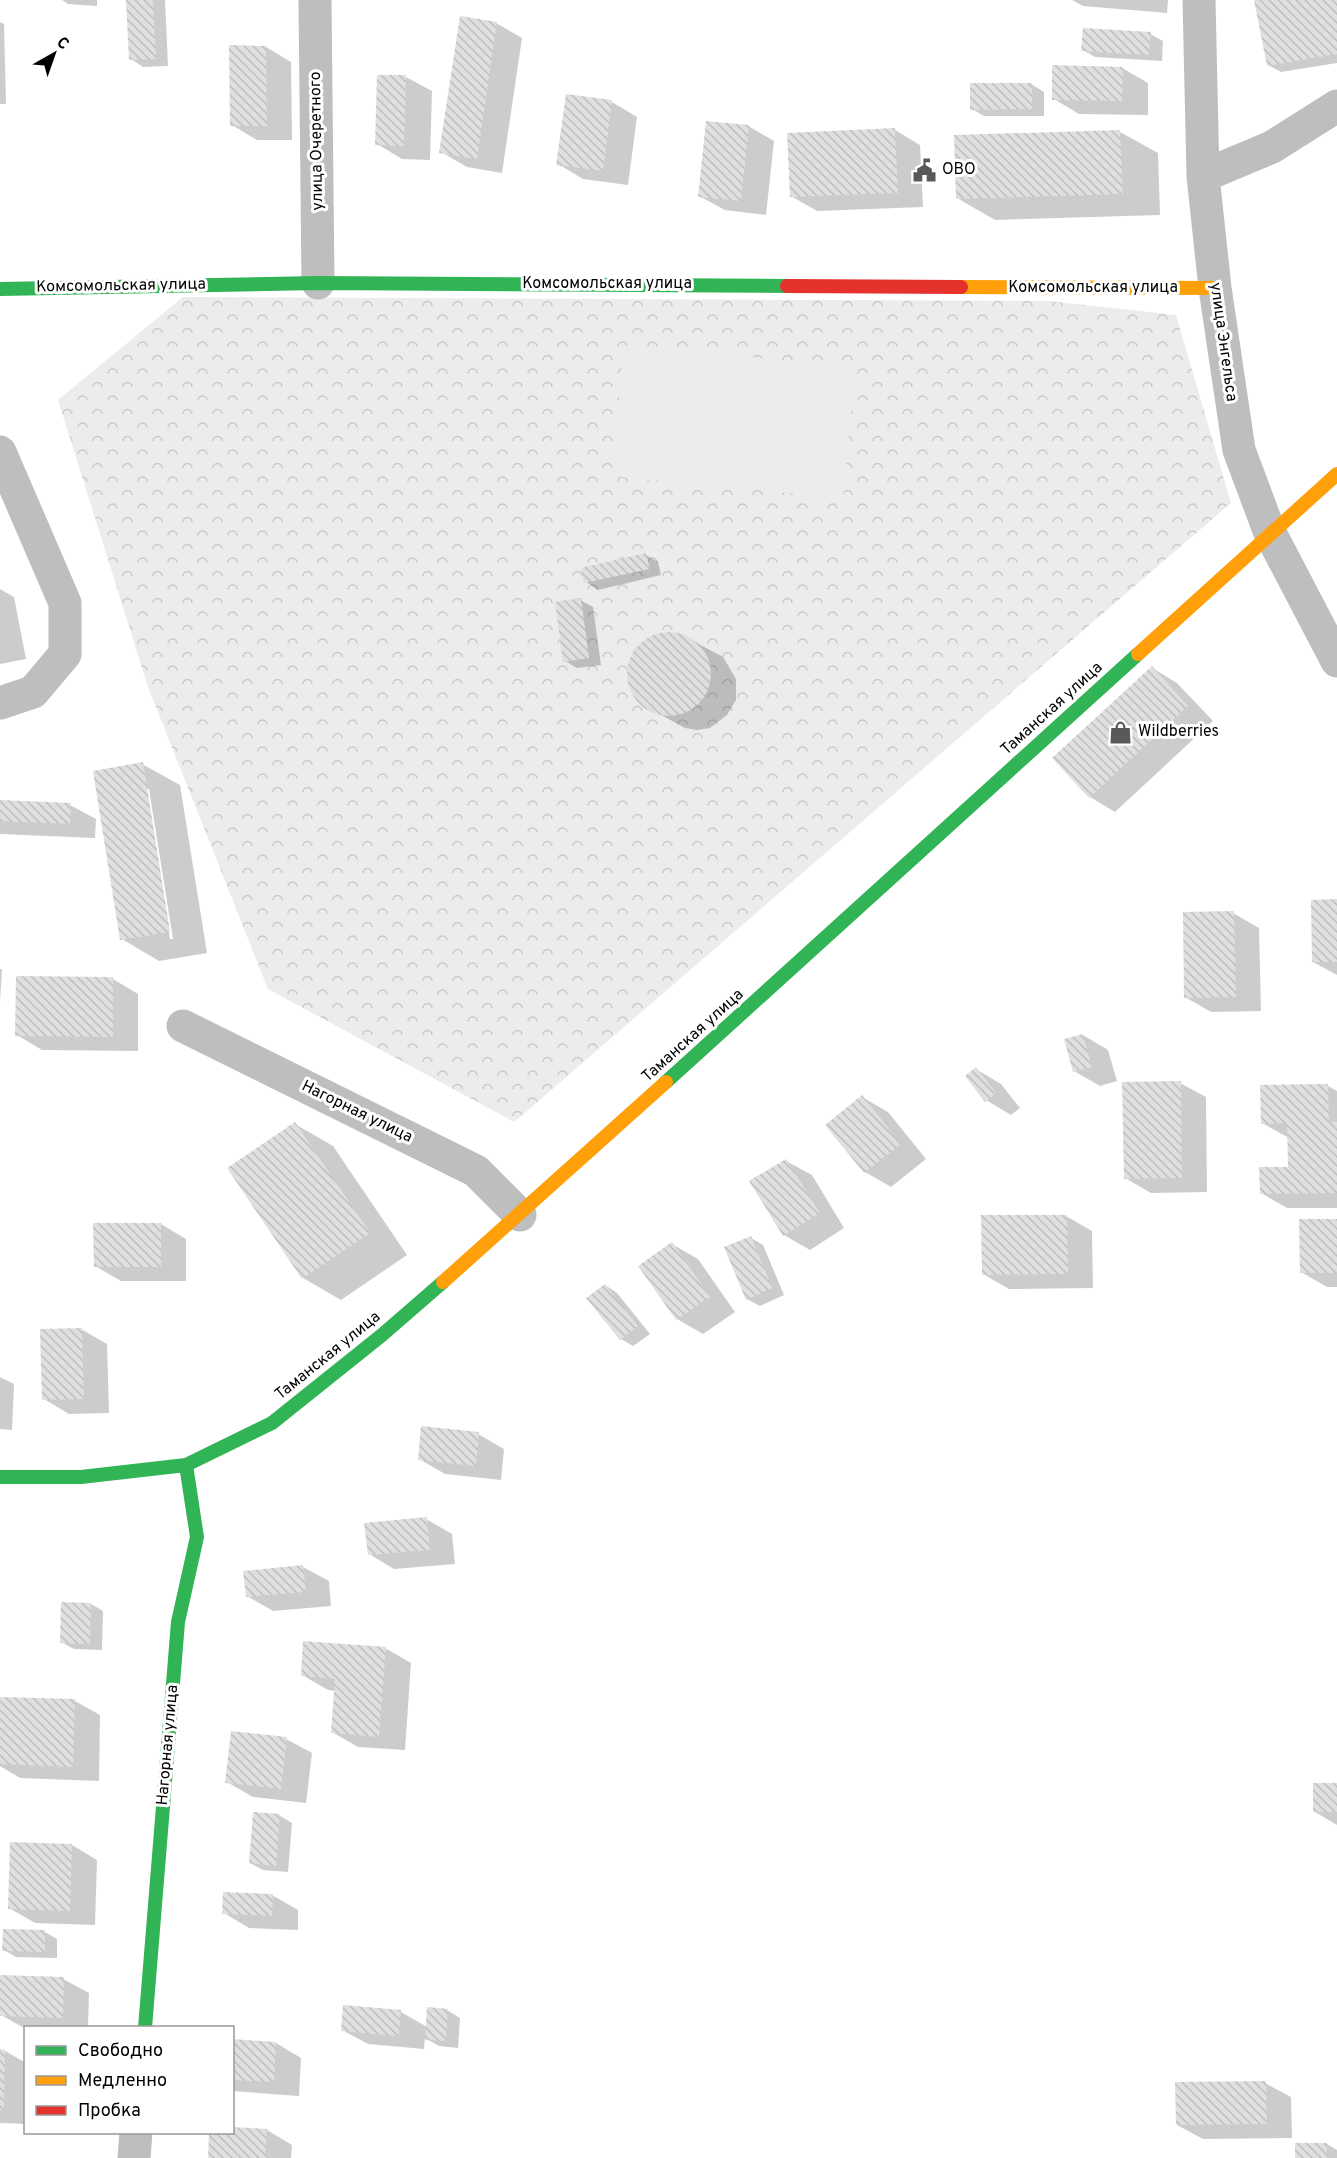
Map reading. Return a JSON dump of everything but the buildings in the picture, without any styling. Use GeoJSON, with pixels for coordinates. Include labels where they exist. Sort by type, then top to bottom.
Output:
{"type":"FeatureCollection","features":[{"type":"Feature","properties":{"kind":"street","name":"улица Очеретного"},"geometry":{"type":"LineString","coordinates":[[315,0],[318,283]]}},
{"type":"Feature","properties":{"kind":"street","name":"улица Энгельса"},"geometry":{"type":"LineString","coordinates":[[1199,0],[1203,176],[1215,288],[1239,450],[1270,533],[1337,661]]}},
{"type":"Feature","properties":{"kind":"street"},"geometry":{"type":"LineString","coordinates":[[1203,176],[1272,147],[1337,106]]}},
{"type":"Feature","properties":{"kind":"street","name":"Комсомольская улица"},"geometry":{"type":"LineString","coordinates":[[0,289],[318,283],[1215,288]]}},
{"type":"Feature","properties":{"kind":"street"},"geometry":{"type":"LineString","coordinates":[[0,452],[65,603],[65,654],[33,692],[0,703]]}},
{"type":"Feature","properties":{"kind":"street","name":"Таманская улица"},"geometry":{"type":"LineString","coordinates":[[0,1477],[81,1477],[186,1465],[272,1423],[382,1335],[520,1215],[1337,474]]}},
{"type":"Feature","properties":{"kind":"street","name":"Нагорная улица"},"geometry":{"type":"LineString","coordinates":[[183,1026],[476,1171],[520,1215]]}},
{"type":"Feature","properties":{"kind":"street","name":"Нагорная улица"},"geometry":{"type":"LineString","coordinates":[[145,2026],[178,1622],[197,1537],[186,1465]]}},
{"type":"Feature","properties":{"kind":"street"},"geometry":{"type":"LineString","coordinates":[[134,2158],[136,2134]]}},
{"type":"Feature","properties":{"kind":"green space"},"geometry":{"type":"Polygon","coordinates":[[[183,297],[1048,301],[1176,315],[1231,503],[514,1122],[268,989],[148,687],[58,400],[183,297]]]}},
{"type":"Feature","properties":{"kind":"green space"},"geometry":{"type":"Polygon","coordinates":[[[624,345],[855,367],[843,498],[612,476],[624,345]]]}},
{"type":"Feature","properties":{"kind":"traffic: fast"},"geometry":{"type":"LineString","coordinates":[[0,289],[318,283],[787,286]]}},
{"type":"Feature","properties":{"kind":"traffic: fast"},"geometry":{"type":"LineString","coordinates":[[666,1082],[1138,654]]}},
{"type":"Feature","properties":{"kind":"traffic: fast"},"geometry":{"type":"LineString","coordinates":[[0,1477],[81,1477],[186,1465],[272,1423],[382,1335],[443,1282]]}},
{"type":"Feature","properties":{"kind":"traffic: fast"},"geometry":{"type":"LineString","coordinates":[[145,2026],[178,1622],[197,1537],[186,1465]]}},
{"type":"Feature","properties":{"kind":"traffic: slow"},"geometry":{"type":"LineString","coordinates":[[961,287],[1215,288]]}},
{"type":"Feature","properties":{"kind":"traffic: slow"},"geometry":{"type":"LineString","coordinates":[[1138,654],[1337,474]]}},
{"type":"Feature","properties":{"kind":"traffic: slow"},"geometry":{"type":"LineString","coordinates":[[443,1282],[666,1082]]}},
{"type":"Feature","properties":{"kind":"traffic: jam"},"geometry":{"type":"LineString","coordinates":[[787,286],[961,287]]}},
{"type":"Feature","properties":{"kind":"place","name":"ОВО"},"geometry":{"type":"Point","coordinates":[924,170]}},
{"type":"Feature","properties":{"kind":"place","name":"Wildberries"},"geometry":{"type":"Point","coordinates":[1120,732]}}]}
